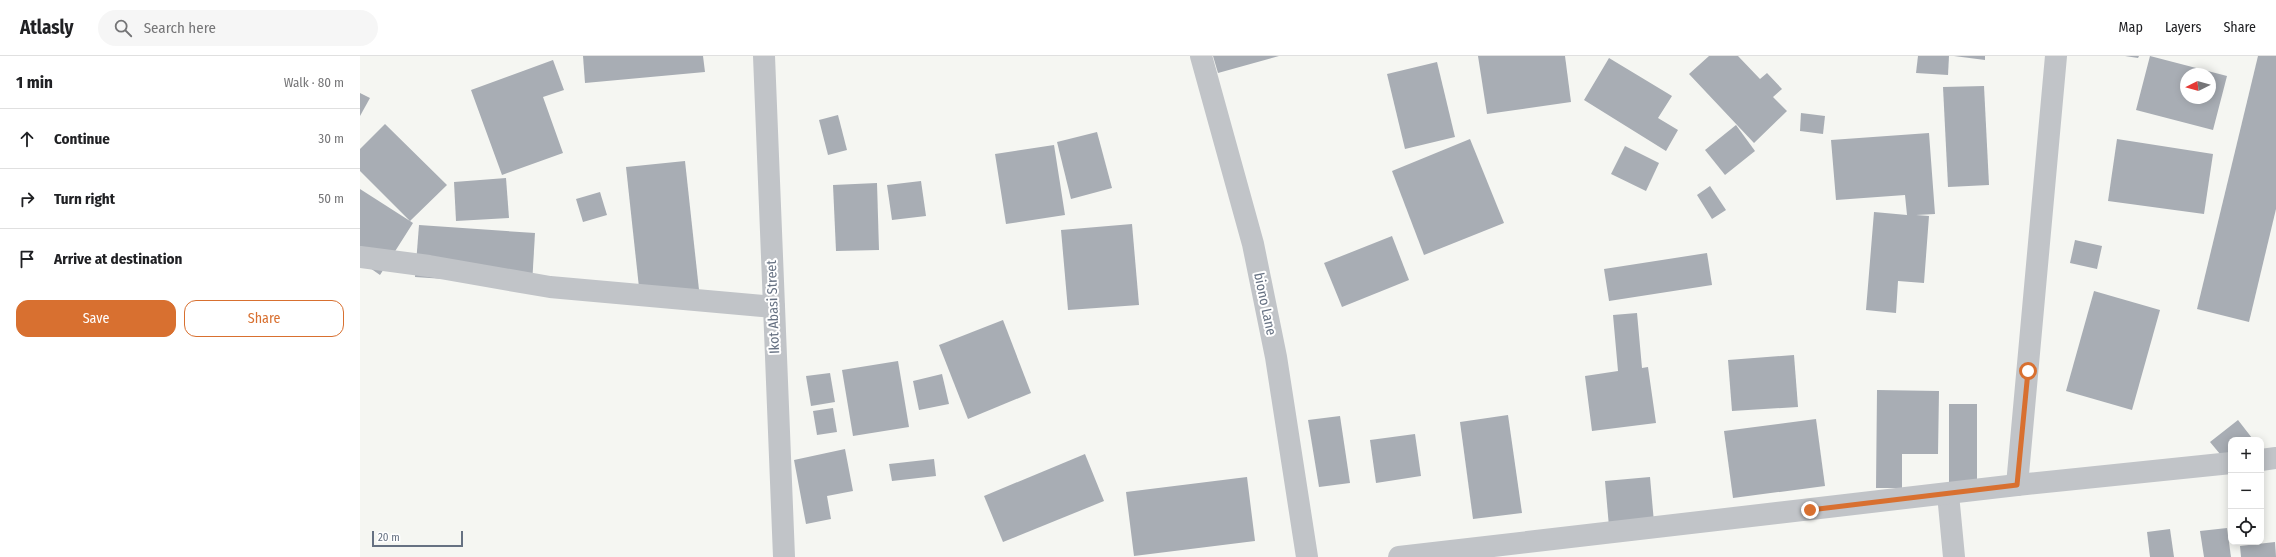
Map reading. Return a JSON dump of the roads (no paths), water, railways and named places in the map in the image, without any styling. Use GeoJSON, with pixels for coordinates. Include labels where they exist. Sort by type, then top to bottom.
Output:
{"type":"FeatureCollection","features":[{"type":"Feature","properties":{"kind":"street","name":"Ikot Abasi Street"},"geometry":{"type":"LineString","coordinates":[[764,56],[784,557]]}},
{"type":"Feature","properties":{"kind":"street","name":"biono Lane"},"geometry":{"type":"LineString","coordinates":[[1201,56],[1253,244],[1276,357],[1307,557]]}},
{"type":"Feature","properties":{"kind":"street"},"geometry":{"type":"LineString","coordinates":[[2017,485],[2056,56]]}},
{"type":"Feature","properties":{"kind":"street"},"geometry":{"type":"LineString","coordinates":[[360,257],[429,266],[550,287],[774,307]]}},
{"type":"Feature","properties":{"kind":"street"},"geometry":{"type":"LineString","coordinates":[[2264,460],[2276,458]]}},
{"type":"Feature","properties":{"kind":"street"},"geometry":{"type":"LineString","coordinates":[[1399,557],[2017,485],[2228,463]]}},
{"type":"Feature","properties":{"kind":"street"},"geometry":{"type":"LineString","coordinates":[[1948,494],[1954,557]]}}]}
